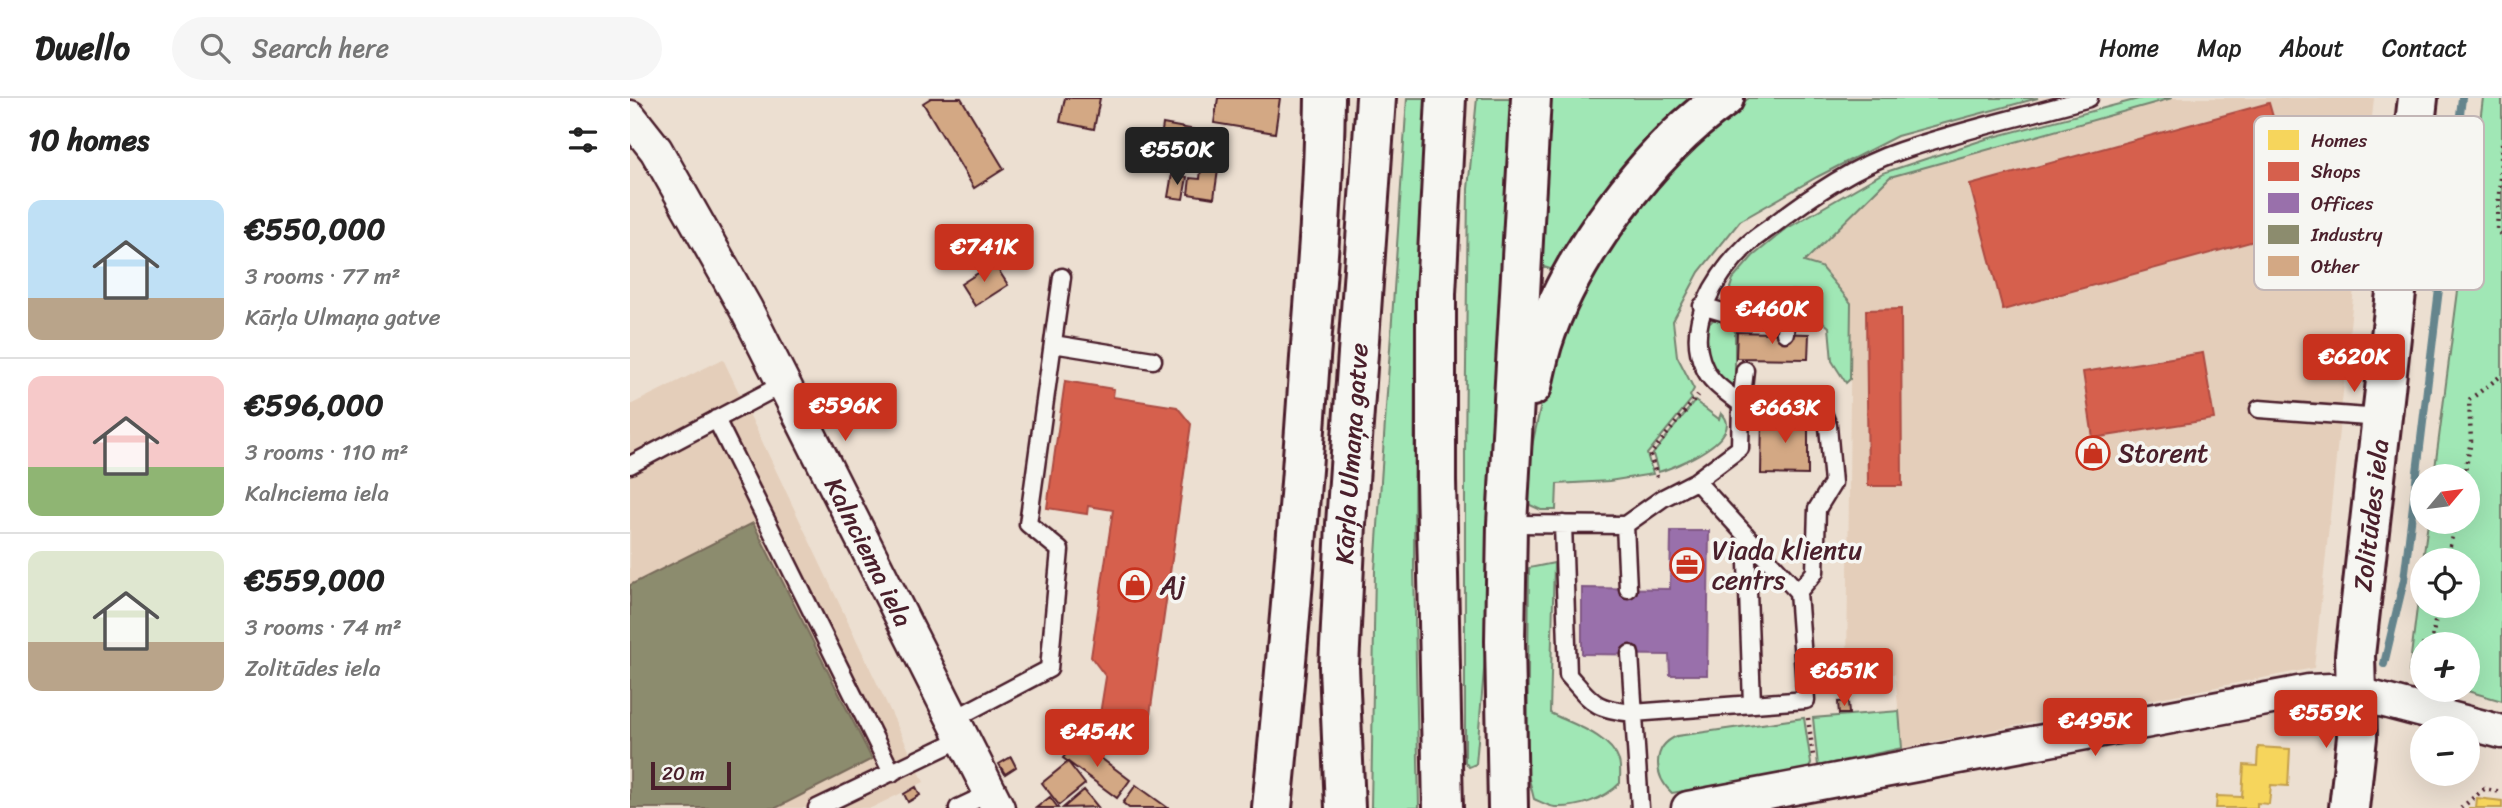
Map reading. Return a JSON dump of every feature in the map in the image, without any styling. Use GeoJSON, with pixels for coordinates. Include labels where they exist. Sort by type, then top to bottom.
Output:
{"type":"FeatureCollection","features":[{"type":"Feature","properties":{"kind":"main road"},"geometry":{"type":"LineString","coordinates":[[1272,808],[1289,642],[1324,162],[1325,98]]}},
{"type":"Feature","properties":{"kind":"main road"},"geometry":{"type":"LineString","coordinates":[[1324,162],[1333,98]]}},
{"type":"Feature","properties":{"kind":"main road","name":"Kārļa Ulmaņa gatve"},"geometry":{"type":"LineString","coordinates":[[1345,808],[1339,667],[1347,510],[1376,98]]}},
{"type":"Feature","properties":{"kind":"main road"},"geometry":{"type":"LineString","coordinates":[[1443,808],[1436,481],[1436,294],[1446,98]]}},
{"type":"Feature","properties":{"kind":"main road"},"geometry":{"type":"LineString","coordinates":[[1508,808],[1504,640],[1507,524],[1531,98]]}},
{"type":"Feature","properties":{"kind":"main road"},"geometry":{"type":"LineString","coordinates":[[1511,473],[1542,344],[1590,247],[1635,183],[1685,130],[1724,98]]}},
{"type":"Feature","properties":{"kind":"main road","name":"Zolitūdes iela"},"geometry":{"type":"LineString","coordinates":[[2415,116],[2417,98]]}},
{"type":"Feature","properties":{"kind":"main road","name":"Zolitūdes iela"},"geometry":{"type":"LineString","coordinates":[[2349,808],[2357,737],[2355,655],[2395,290]]}},
{"type":"Feature","properties":{"kind":"main road"},"geometry":{"type":"LineString","coordinates":[[1480,808],[1504,640]]}},
{"type":"Feature","properties":{"kind":"main road"},"geometry":{"type":"LineString","coordinates":[[1289,642],[1297,808]]}},
{"type":"Feature","properties":{"kind":"street","name":"Kalnciema iela"},"geometry":{"type":"LineString","coordinates":[[630,117],[656,150],[746,309],[994,801]]}},
{"type":"Feature","properties":{"kind":"street"},"geometry":{"type":"LineString","coordinates":[[1688,808],[2309,691],[2355,693],[2502,732]]}},
{"type":"Feature","properties":{"kind":"lane"},"geometry":{"type":"LineString","coordinates":[[1798,592],[1815,572],[1817,509],[1833,483],[1828,426],[1822,410],[1741,404],[1711,380],[1699,355],[1698,330],[1702,306],[1746,245],[1821,191],[1857,170],[1899,151],[2089,98]]}},
{"type":"Feature","properties":{"kind":"lane"},"geometry":{"type":"LineString","coordinates":[[817,808],[892,773],[1049,669],[1060,550],[1028,524],[1062,277]]}},
{"type":"Feature","properties":{"kind":"lane"},"geometry":{"type":"LineString","coordinates":[[1702,306],[1736,316],[1786,319],[1785,333]]}},
{"type":"Feature","properties":{"kind":"lane"},"geometry":{"type":"LineString","coordinates":[[1053,344],[1153,360]]}},
{"type":"Feature","properties":{"kind":"lane"},"geometry":{"type":"LineString","coordinates":[[1507,524],[1625,525],[1663,498],[1696,481],[1740,448],[1745,370]]}},
{"type":"Feature","properties":{"kind":"lane"},"geometry":{"type":"LineString","coordinates":[[630,465],[785,383]]}},
{"type":"Feature","properties":{"kind":"lane"},"geometry":{"type":"LineString","coordinates":[[2259,409],[2381,418]]}},
{"type":"Feature","properties":{"kind":"lane"},"geometry":{"type":"LineString","coordinates":[[716,419],[892,773]]}},
{"type":"Feature","properties":{"kind":"lane"},"geometry":{"type":"LineString","coordinates":[[1563,524],[1568,675],[1595,705],[1633,713],[1806,700],[1798,592],[1696,481]]}},
{"type":"Feature","properties":{"kind":"lane"},"geometry":{"type":"LineString","coordinates":[[1625,525],[1629,589]]}},
{"type":"Feature","properties":{"kind":"lane"},"geometry":{"type":"LineString","coordinates":[[1746,535],[1752,704]]}},
{"type":"Feature","properties":{"kind":"lane"},"geometry":{"type":"LineString","coordinates":[[1630,654],[1640,808]]}},
{"type":"Feature","properties":{"kind":"lane"},"geometry":{"type":"LineString","coordinates":[[958,808],[994,801]]}},
{"type":"Feature","properties":{"kind":"path"},"geometry":{"type":"LineString","coordinates":[[2502,143],[2497,230],[2502,236]]}},
{"type":"Feature","properties":{"kind":"path"},"geometry":{"type":"LineString","coordinates":[[2466,464],[2471,440],[2469,400],[2502,375]]}},
{"type":"Feature","properties":{"kind":"path"},"geometry":{"type":"LineString","coordinates":[[1663,498],[1650,455],[1711,380]]}},
{"type":"Feature","properties":{"kind":"path"},"geometry":{"type":"LineString","coordinates":[[1806,700],[1818,783]]}},
{"type":"Feature","properties":{"kind":"path"},"geometry":{"type":"LineString","coordinates":[[2461,808],[2484,789],[2502,792]]}},
{"type":"Feature","properties":{"kind":"shaded area","name":"Storent"},"geometry":{"type":"Polygon","coordinates":[[[2172,98],[2374,98],[2372,116],[2254,116],[2254,290],[2354,290],[2314,668],[1902,748],[1895,674],[1847,672],[1851,303],[1804,263],[1889,177],[2172,98]]]}},
{"type":"Feature","properties":{"kind":"shaded area"},"geometry":{"type":"Polygon","coordinates":[[[723,359],[924,782],[871,808],[630,808],[630,405],[723,359]]]}},
{"type":"Feature","properties":{"kind":"green space"},"geometry":{"type":"Polygon","coordinates":[[[1407,98],[1426,98],[1415,332],[1414,568],[1419,808],[1371,808],[1375,570],[1407,98]]]}},
{"type":"Feature","properties":{"kind":"green space"},"geometry":{"type":"Polygon","coordinates":[[[1477,98],[1519,98],[1487,635],[1476,764],[1469,767],[1465,762],[1468,189],[1477,98]]]}},
{"type":"Feature","properties":{"kind":"green space"},"geometry":{"type":"Polygon","coordinates":[[[1548,98],[1701,98],[1553,270],[1544,267],[1542,263],[1548,98]]]}},
{"type":"Feature","properties":{"kind":"green space"},"geometry":{"type":"Polygon","coordinates":[[[1749,98],[2038,98],[1897,136],[1740,221],[1699,272],[1673,321],[1677,356],[1694,389],[1690,396],[1692,399],[1647,454],[1653,474],[1609,481],[1557,484],[1556,510],[1541,510],[1530,505],[1525,493],[1527,469],[1543,395],[1577,295],[1646,190],[1725,116],[1749,98]]]}},
{"type":"Feature","properties":{"kind":"green space"},"geometry":{"type":"Polygon","coordinates":[[[2142,98],[2172,98],[1890,177],[1804,262],[1821,267],[1851,303],[1850,379],[1846,383],[1832,361],[1829,327],[1806,308],[1806,291],[1756,290],[1751,307],[1742,307],[1734,302],[1730,288],[1733,279],[1753,256],[1786,229],[1883,173],[1986,139],[2142,98]]]}},
{"type":"Feature","properties":{"kind":"green space"},"geometry":{"type":"Polygon","coordinates":[[[2483,98],[2502,98],[2502,701],[2480,695],[2480,632],[2414,632],[2416,618],[2480,618],[2480,548],[2425,548],[2426,534],[2480,534],[2480,464],[2436,464],[2458,290],[2484,290],[2484,116],[2481,116],[2483,98]]]}},
{"type":"Feature","properties":{"kind":"green space"},"geometry":{"type":"Polygon","coordinates":[[[1713,320],[1718,320],[1735,331],[1733,385],[1729,386],[1722,380],[1710,359],[1706,343],[1707,326],[1713,320]]]}},
{"type":"Feature","properties":{"kind":"green space"},"geometry":{"type":"Polygon","coordinates":[[[1695,401],[1719,419],[1721,413],[1727,422],[1725,432],[1706,450],[1658,472],[1653,454],[1695,401]]]}},
{"type":"Feature","properties":{"kind":"green space"},"geometry":{"type":"Polygon","coordinates":[[[1554,563],[1550,713],[1579,726],[1608,744],[1619,761],[1620,769],[1620,783],[1607,794],[1582,804],[1564,807],[1552,806],[1534,799],[1527,771],[1529,568],[1554,563]]]}},
{"type":"Feature","properties":{"kind":"green space"},"geometry":{"type":"Polygon","coordinates":[[[1899,711],[1902,748],[1818,766],[1813,718],[1899,711]]]}},
{"type":"Feature","properties":{"kind":"green space"},"geometry":{"type":"Polygon","coordinates":[[[1804,718],[1811,763],[1809,769],[1672,793],[1662,778],[1659,754],[1669,741],[1677,736],[1804,718]]]}},
{"type":"Feature","properties":{"kind":"building: Homes"},"geometry":{"type":"Polygon","coordinates":[[[2258,747],[2290,749],[2288,786],[2271,785],[2269,804],[2257,803],[2257,808],[2216,808],[2217,796],[2242,797],[2244,765],[2257,766],[2258,747]]]}},
{"type":"Feature","properties":{"kind":"building: Homes"},"geometry":{"type":"Polygon","coordinates":[[[2477,798],[2502,801],[2502,808],[2476,808],[2477,798]]]}},
{"type":"Feature","properties":{"kind":"building: Shops"},"geometry":{"type":"Polygon","coordinates":[[[2269,103],[2273,116],[2254,116],[2254,241],[2003,310],[1970,185],[2269,103]]]}},
{"type":"Feature","properties":{"kind":"building: Shops"},"geometry":{"type":"Polygon","coordinates":[[[1901,309],[1902,486],[1868,486],[1866,310],[1901,309]]]}},
{"type":"Feature","properties":{"kind":"building: Shops"},"geometry":{"type":"Polygon","coordinates":[[[2203,353],[2214,419],[2093,438],[2083,372],[2203,353]]]}},
{"type":"Feature","properties":{"kind":"building: Shops","name":"Aj"},"geometry":{"type":"Polygon","coordinates":[[[1065,381],[1114,389],[1113,397],[1177,407],[1191,424],[1149,722],[1100,714],[1106,677],[1091,657],[1113,510],[1088,506],[1087,514],[1047,508],[1065,381]]]}},
{"type":"Feature","properties":{"kind":"building: Offices"},"geometry":{"type":"Polygon","coordinates":[[[1671,531],[1709,531],[1707,675],[1670,675],[1669,655],[1582,654],[1582,588],[1670,589],[1671,531]]]}},
{"type":"Feature","properties":{"kind":"building: Industry"},"geometry":{"type":"Polygon","coordinates":[[[753,523],[872,759],[776,808],[630,808],[630,585],[753,523]]]}},
{"type":"Feature","properties":{"kind":"building: Other"},"geometry":{"type":"Polygon","coordinates":[[[931,98],[961,98],[1004,169],[974,188],[923,103],[931,98]]]}},
{"type":"Feature","properties":{"kind":"building: Other"},"geometry":{"type":"Polygon","coordinates":[[[1065,98],[1100,98],[1094,129],[1060,122],[1065,98]]]}},
{"type":"Feature","properties":{"kind":"building: Other"},"geometry":{"type":"Polygon","coordinates":[[[1218,98],[1280,98],[1275,133],[1214,123],[1218,98]]]}},
{"type":"Feature","properties":{"kind":"building: Other"},"geometry":{"type":"Polygon","coordinates":[[[1163,124],[1196,130],[1192,152],[1160,145],[1163,124]]]}},
{"type":"Feature","properties":{"kind":"building: Other"},"geometry":{"type":"Polygon","coordinates":[[[1201,168],[1218,170],[1214,198],[1188,194],[1190,178],[1200,179],[1201,168]]]}},
{"type":"Feature","properties":{"kind":"building: Other"},"geometry":{"type":"Polygon","coordinates":[[[1172,174],[1187,177],[1183,199],[1168,197],[1172,174]]]}},
{"type":"Feature","properties":{"kind":"building: Other"},"geometry":{"type":"Polygon","coordinates":[[[994,263],[1008,285],[975,306],[961,284],[994,263]]]}},
{"type":"Feature","properties":{"kind":"building: Other"},"geometry":{"type":"Polygon","coordinates":[[[1737,332],[1809,334],[1808,359],[1736,358],[1737,332]]]}},
{"type":"Feature","properties":{"kind":"building: Other"},"geometry":{"type":"Polygon","coordinates":[[[1762,416],[1808,416],[1808,475],[1761,474],[1762,416]]]}},
{"type":"Feature","properties":{"kind":"building: Other"},"geometry":{"type":"Polygon","coordinates":[[[1848,701],[1849,714],[1839,714],[1838,702],[1848,701]]]}},
{"type":"Feature","properties":{"kind":"building: Other"},"geometry":{"type":"Polygon","coordinates":[[[1077,740],[1130,780],[1117,798],[1063,758],[1077,740]]]}},
{"type":"Feature","properties":{"kind":"building: Other"},"geometry":{"type":"Polygon","coordinates":[[[1011,757],[1016,767],[1005,774],[999,764],[1011,757]]]}},
{"type":"Feature","properties":{"kind":"building: Other"},"geometry":{"type":"Polygon","coordinates":[[[1068,762],[1085,784],[1059,805],[1042,783],[1068,762]]]}},
{"type":"Feature","properties":{"kind":"building: Other"},"geometry":{"type":"Polygon","coordinates":[[[1136,785],[1168,808],[1129,808],[1123,803],[1136,785]]]}},
{"type":"Feature","properties":{"kind":"building: Other"},"geometry":{"type":"Polygon","coordinates":[[[916,787],[920,795],[908,802],[904,794],[916,787]]]}},
{"type":"Feature","properties":{"kind":"building: Other"},"geometry":{"type":"Polygon","coordinates":[[[1084,790],[1098,807],[1063,808],[1084,790]]]}},
{"type":"Feature","properties":{"kind":"building: Other"},"geometry":{"type":"Polygon","coordinates":[[[1050,797],[1058,808],[1036,808],[1050,797]]]}},
{"type":"Feature","properties":{"kind":"waterway"},"geometry":{"type":"LineString","coordinates":[[2460,116],[2462,98]]}},
{"type":"Feature","properties":{"kind":"waterway"},"geometry":{"type":"LineString","coordinates":[[2384,664],[2404,580],[2439,290]]}},
{"type":"Feature","properties":{"kind":"place","name":"Storent"},"geometry":{"type":"Point","coordinates":[2093,453]}},
{"type":"Feature","properties":{"kind":"place","name":"Viada klientu centrs"},"geometry":{"type":"Point","coordinates":[1687,565]}},
{"type":"Feature","properties":{"kind":"place","name":"Aj"},"geometry":{"type":"Point","coordinates":[1135,585]}}]}
